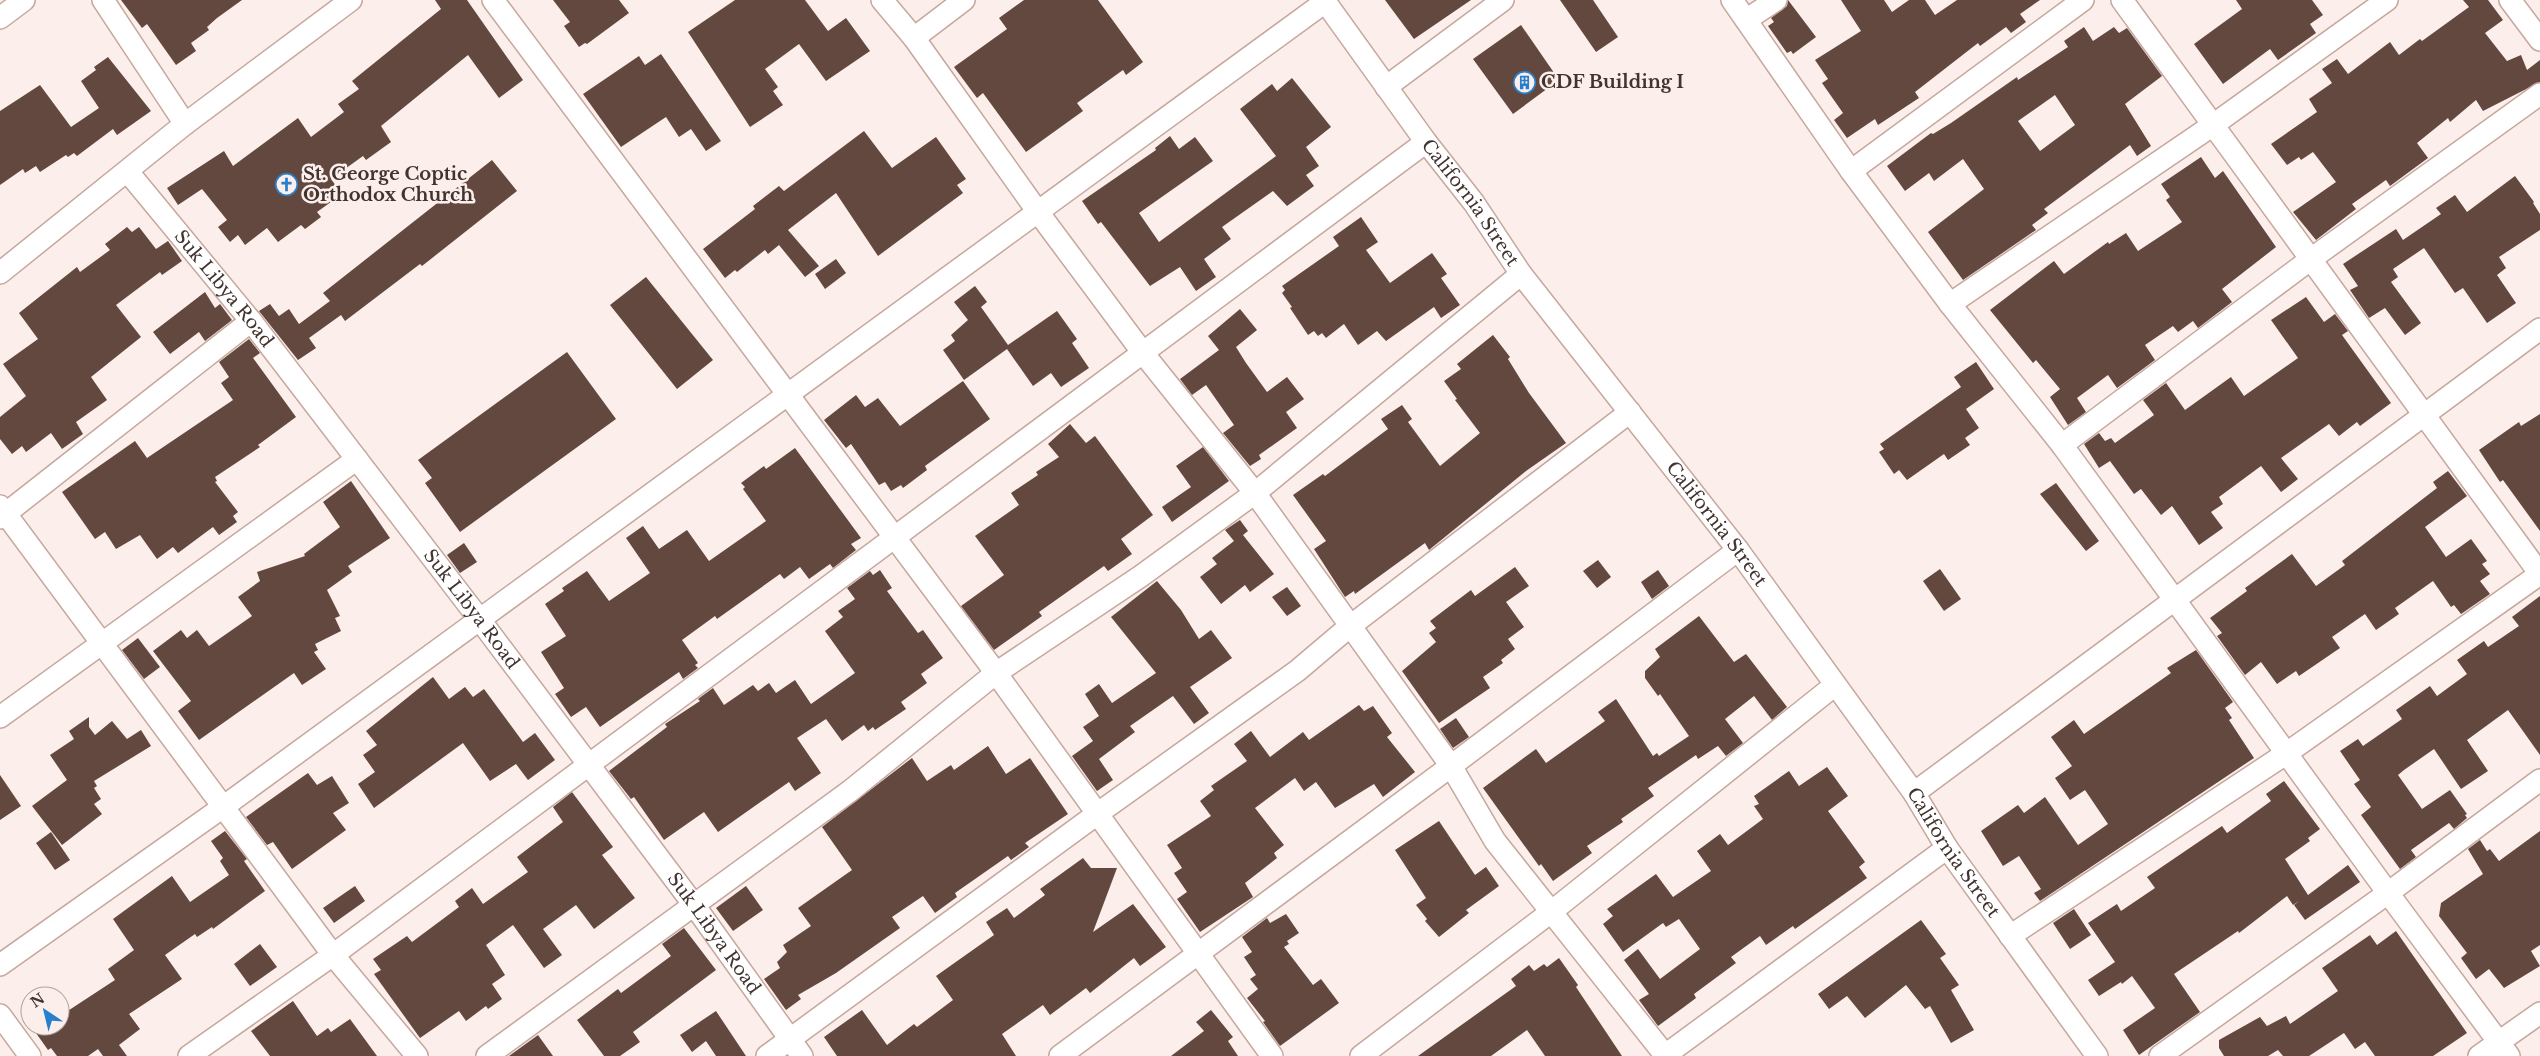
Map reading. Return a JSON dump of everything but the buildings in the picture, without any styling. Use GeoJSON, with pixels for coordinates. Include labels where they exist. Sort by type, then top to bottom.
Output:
{"type":"FeatureCollection","features":[{"type":"Feature","properties":{"kind":"street"},"geometry":{"type":"LineString","coordinates":[[0,18],[24,0]]}},
{"type":"Feature","properties":{"kind":"street"},"geometry":{"type":"LineString","coordinates":[[104,0],[185,124]]}},
{"type":"Feature","properties":{"kind":"street"},"geometry":{"type":"LineString","coordinates":[[0,273],[128,172],[185,124],[351,0]]}},
{"type":"Feature","properties":{"kind":"street"},"geometry":{"type":"LineString","coordinates":[[493,0],[996,673],[1197,955],[1272,1056]]}},
{"type":"Feature","properties":{"kind":"street"},"geometry":{"type":"LineString","coordinates":[[882,0],[914,38],[1038,212],[1143,353],[1255,493],[1349,628],[1451,766],[1496,841],[1665,1055],[1947,848]]}},
{"type":"Feature","properties":{"kind":"street"},"geometry":{"type":"LineString","coordinates":[[914,38],[964,0]]}},
{"type":"Feature","properties":{"kind":"street"},"geometry":{"type":"LineString","coordinates":[[1386,87],[1503,0]]}},
{"type":"Feature","properties":{"kind":"street"},"geometry":{"type":"LineString","coordinates":[[1732,0],[1850,171],[1950,304],[2062,445],[2504,1049]]}},
{"type":"Feature","properties":{"kind":"street"},"geometry":{"type":"LineString","coordinates":[[1746,20],[1776,0]]}},
{"type":"Feature","properties":{"kind":"street"},"geometry":{"type":"LineString","coordinates":[[1850,171],[2083,0]]}},
{"type":"Feature","properties":{"kind":"street"},"geometry":{"type":"LineString","coordinates":[[2010,936],[2287,753],[2540,574],[2122,0]]}},
{"type":"Feature","properties":{"kind":"street"},"geometry":{"type":"LineString","coordinates":[[1950,304],[2213,125],[2388,0]]}},
{"type":"Feature","properties":{"kind":"street"},"geometry":{"type":"LineString","coordinates":[[2510,0],[2540,40]]}},
{"type":"Feature","properties":{"kind":"street"},"geometry":{"type":"LineString","coordinates":[[0,965],[223,807],[1325,1]]}},
{"type":"Feature","properties":{"kind":"street","name":"California Street"},"geometry":{"type":"LineString","coordinates":[[1325,1],[1426,142],[1474,203],[1521,274],[1738,550],[1914,793],[1947,848],[2097,1056]]}},
{"type":"Feature","properties":{"kind":"street"},"geometry":{"type":"LineString","coordinates":[[2062,445],[2311,259],[2540,94]]}},
{"type":"Feature","properties":{"kind":"street"},"geometry":{"type":"LineString","coordinates":[[189,1056],[333,955],[1426,142]]}},
{"type":"Feature","properties":{"kind":"street","name":"Suk Libya Road"},"geometry":{"type":"LineString","coordinates":[[128,172],[250,321],[480,620],[694,905],[796,1048]]}},
{"type":"Feature","properties":{"kind":"street"},"geometry":{"type":"LineString","coordinates":[[486,1056],[850,791],[996,673],[1141,576],[1255,493],[1521,274]]}},
{"type":"Feature","properties":{"kind":"street"},"geometry":{"type":"LineString","coordinates":[[250,321],[2,513],[101,642],[333,955],[417,1056]]}},
{"type":"Feature","properties":{"kind":"street"},"geometry":{"type":"LineString","coordinates":[[1914,793],[2540,329]]}},
{"type":"Feature","properties":{"kind":"street"},"geometry":{"type":"LineString","coordinates":[[768,1056],[796,1048],[1098,814],[1297,671],[1349,628],[1630,412]]}},
{"type":"Feature","properties":{"kind":"street"},"geometry":{"type":"LineString","coordinates":[[0,717],[101,642],[357,459]]}},
{"type":"Feature","properties":{"kind":"street"},"geometry":{"type":"LineString","coordinates":[[1060,1056],[1738,550]]}},
{"type":"Feature","properties":{"kind":"street"},"geometry":{"type":"LineString","coordinates":[[1361,1056],[1551,912],[1835,685]]}},
{"type":"Feature","properties":{"kind":"street"},"geometry":{"type":"LineString","coordinates":[[2160,1056],[2388,893],[2540,780]]}},
{"type":"Feature","properties":{"kind":"street"},"geometry":{"type":"LineString","coordinates":[[2479,1056],[2504,1049],[2540,1013]]}},
{"type":"Feature","properties":{"kind":"street"},"geometry":{"type":"LineString","coordinates":[[0,1016],[30,1056]]}},
{"type":"Feature","properties":{"kind":"place","name":"CDF Building I"},"geometry":{"type":"Point","coordinates":[1525,82]}},
{"type":"Feature","properties":{"kind":"place","name":"St. George Coptic Orthodox Church"},"geometry":{"type":"Point","coordinates":[287,184]}}]}
